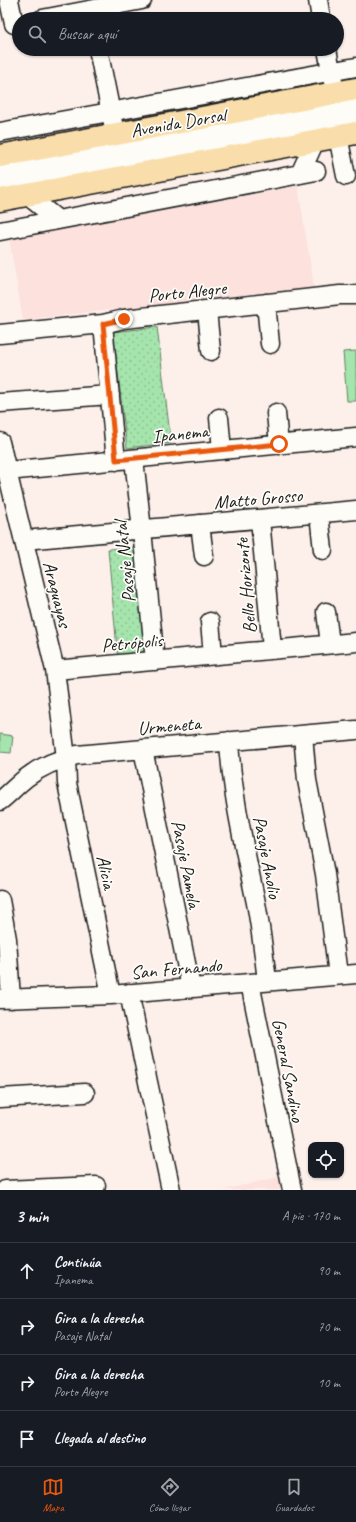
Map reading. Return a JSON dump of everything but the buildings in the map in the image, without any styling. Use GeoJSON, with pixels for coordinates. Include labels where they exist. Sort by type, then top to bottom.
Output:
{"type":"FeatureCollection","features":[{"type":"Feature","properties":{"kind":"main road","name":"Avenida Dorsal"},"geometry":{"type":"LineString","coordinates":[[0,156],[115,134],[346,117]]}},
{"type":"Feature","properties":{"kind":"main road"},"geometry":{"type":"LineString","coordinates":[[0,200],[315,140],[346,117]]}},
{"type":"Feature","properties":{"kind":"street"},"geometry":{"type":"LineString","coordinates":[[9,0],[11,25]]}},
{"type":"Feature","properties":{"kind":"street"},"geometry":{"type":"LineString","coordinates":[[81,12],[142,0]]}},
{"type":"Feature","properties":{"kind":"street"},"geometry":{"type":"LineString","coordinates":[[318,0],[320,12]]}},
{"type":"Feature","properties":{"kind":"street"},"geometry":{"type":"LineString","coordinates":[[99,56],[115,134]]}},
{"type":"Feature","properties":{"kind":"street"},"geometry":{"type":"LineString","coordinates":[[328,56],[331,71],[346,117],[346,176]]}},
{"type":"Feature","properties":{"kind":"street","name":"Avenida Dorsal"},"geometry":{"type":"LineString","coordinates":[[0,132],[356,67]]}},
{"type":"Feature","properties":{"kind":"street"},"geometry":{"type":"LineString","coordinates":[[0,185],[346,117],[356,104]]}},
{"type":"Feature","properties":{"kind":"street"},"geometry":{"type":"LineString","coordinates":[[0,171],[346,117]]}},
{"type":"Feature","properties":{"kind":"street"},"geometry":{"type":"LineString","coordinates":[[0,231],[308,173],[315,140]]}},
{"type":"Feature","properties":{"kind":"street"},"geometry":{"type":"LineString","coordinates":[[27,195],[58,220]]}},
{"type":"Feature","properties":{"kind":"street","name":"Porto Alegre"},"geometry":{"type":"LineString","coordinates":[[0,334],[103,324],[124,319],[340,294],[356,295]]}},
{"type":"Feature","properties":{"kind":"street"},"geometry":{"type":"LineString","coordinates":[[266,303],[270,344]]}},
{"type":"Feature","properties":{"kind":"street"},"geometry":{"type":"LineString","coordinates":[[206,310],[211,351]]}},
{"type":"Feature","properties":{"kind":"street"},"geometry":{"type":"LineString","coordinates":[[103,324],[116,460]]}},
{"type":"Feature","properties":{"kind":"street"},"geometry":{"type":"LineString","coordinates":[[0,403],[110,395]]}},
{"type":"Feature","properties":{"kind":"street"},"geometry":{"type":"LineString","coordinates":[[276,413],[279,444]]}},
{"type":"Feature","properties":{"kind":"street"},"geometry":{"type":"LineString","coordinates":[[218,418],[222,450]]}},
{"type":"Feature","properties":{"kind":"street","name":"Ipanema"},"geometry":{"type":"LineString","coordinates":[[7,471],[356,437]]}},
{"type":"Feature","properties":{"kind":"street","name":"Araguayas"},"geometry":{"type":"LineString","coordinates":[[0,442],[55,670],[66,758]]}},
{"type":"Feature","properties":{"kind":"street","name":"Pasaje Natal"},"geometry":{"type":"LineString","coordinates":[[134,459],[155,661]]}},
{"type":"Feature","properties":{"kind":"street","name":"Matto Grosso"},"geometry":{"type":"LineString","coordinates":[[24,540],[356,510]]}},
{"type":"Feature","properties":{"kind":"street","name":"Matto Grosso"},"geometry":{"type":"LineString","coordinates":[[319,514],[323,550]]}},
{"type":"Feature","properties":{"kind":"street","name":"Bello Horizonte"},"geometry":{"type":"LineString","coordinates":[[260,519],[272,649]]}},
{"type":"Feature","properties":{"kind":"street","name":"Matto Grosso"},"geometry":{"type":"LineString","coordinates":[[200,524],[204,556]]}},
{"type":"Feature","properties":{"kind":"street"},"geometry":{"type":"LineString","coordinates":[[326,612],[330,644]]}},
{"type":"Feature","properties":{"kind":"street"},"geometry":{"type":"LineString","coordinates":[[210,622],[213,655]]}},
{"type":"Feature","properties":{"kind":"street","name":"Petrópolis"},"geometry":{"type":"LineString","coordinates":[[55,670],[356,642]]}},
{"type":"Feature","properties":{"kind":"street","name":"Urmeneta"},"geometry":{"type":"LineString","coordinates":[[0,801],[36,771],[66,758],[89,753],[356,730]]}},
{"type":"Feature","properties":{"kind":"street"},"geometry":{"type":"LineString","coordinates":[[303,735],[307,780],[327,890],[338,975]]}},
{"type":"Feature","properties":{"kind":"street","name":"Pasaje Anolio"},"geometry":{"type":"LineString","coordinates":[[229,741],[230,765],[235,801],[256,905],[258,982]]}},
{"type":"Feature","properties":{"kind":"street","name":"Pasaje Pamela"},"geometry":{"type":"LineString","coordinates":[[142,749],[191,988]]}},
{"type":"Feature","properties":{"kind":"street","name":"Alicia"},"geometry":{"type":"LineString","coordinates":[[66,758],[67,783],[111,995]]}},
{"type":"Feature","properties":{"kind":"street"},"geometry":{"type":"LineString","coordinates":[[0,900],[7,939],[5,999]]}},
{"type":"Feature","properties":{"kind":"street","name":"San Fernando"},"geometry":{"type":"LineString","coordinates":[[5,999],[111,995],[356,974]]}},
{"type":"Feature","properties":{"kind":"street","name":"General Sandino"},"geometry":{"type":"LineString","coordinates":[[258,982],[292,1190]]}},
{"type":"Feature","properties":{"kind":"street"},"geometry":{"type":"LineString","coordinates":[[129,993],[171,1190]]}},
{"type":"Feature","properties":{"kind":"street"},"geometry":{"type":"LineString","coordinates":[[0,1098],[85,1093]]}},
{"type":"Feature","properties":{"kind":"street"},"geometry":{"type":"LineString","coordinates":[[4,1190],[96,1186]]}},
{"type":"Feature","properties":{"kind":"shaded area"},"geometry":{"type":"Polygon","coordinates":[[[298,186],[314,287],[23,320],[9,239],[298,186]]]}},
{"type":"Feature","properties":{"kind":"shaded area"},"geometry":{"type":"Polygon","coordinates":[[[279,1177],[281,1190],[223,1190],[279,1177]]]}},
{"type":"Feature","properties":{"kind":"green space"},"geometry":{"type":"Polygon","coordinates":[[[157,327],[171,443],[127,448],[113,332],[157,327]]]}},
{"type":"Feature","properties":{"kind":"green space"},"geometry":{"type":"Polygon","coordinates":[[[356,351],[356,401],[347,401],[343,352],[356,351]]]}},
{"type":"Feature","properties":{"kind":"green space"},"geometry":{"type":"Polygon","coordinates":[[[136,547],[147,657],[118,660],[108,549],[136,547]]]}},
{"type":"Feature","properties":{"kind":"green space"},"geometry":{"type":"Polygon","coordinates":[[[0,734],[13,736],[11,753],[0,752],[0,734]]]}},
{"type":"Feature","properties":{"kind":"route"},"geometry":{"type":"LineString","coordinates":[[124,319],[103,324],[116,460],[279,444]]}}]}
